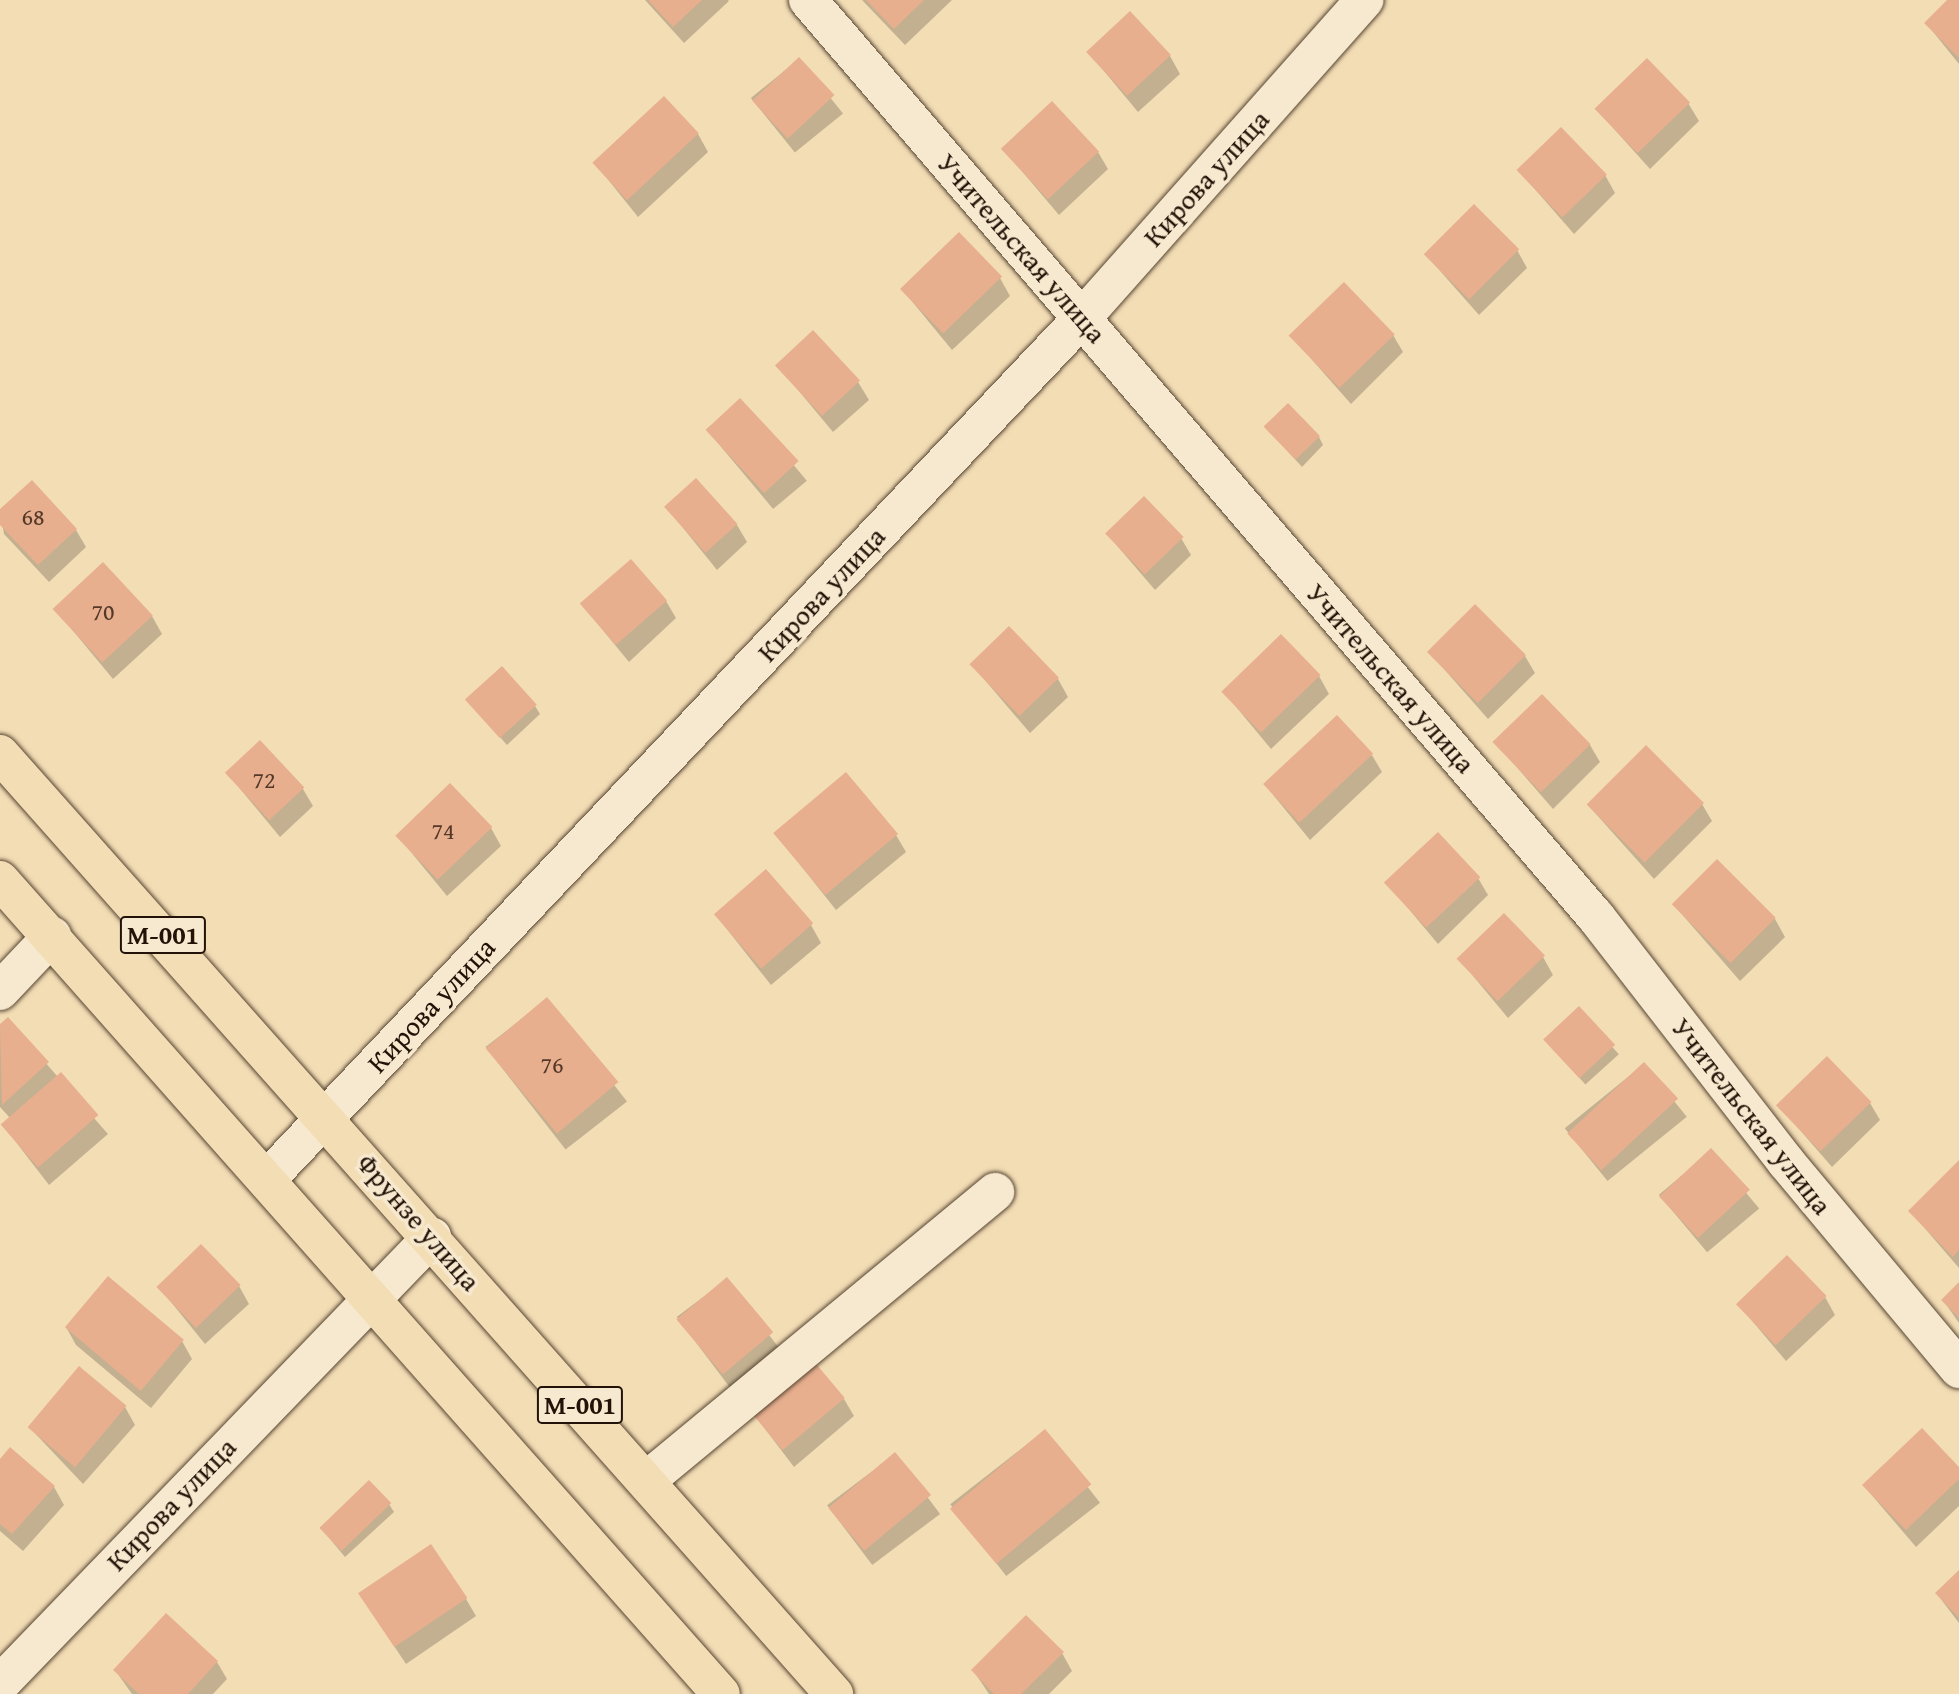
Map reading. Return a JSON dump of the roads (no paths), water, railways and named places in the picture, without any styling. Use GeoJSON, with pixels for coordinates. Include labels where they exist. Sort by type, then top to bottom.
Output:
{"type":"FeatureCollection","features":[{"type":"Feature","properties":{"kind":"main road","name":"Фрунзе улица"},"geometry":{"type":"LineString","coordinates":[[0,754],[327,1116],[834,1694]]}},
{"type":"Feature","properties":{"kind":"main road","name":"M-001"},"geometry":{"type":"LineString","coordinates":[[4,892],[52,936],[721,1694]]}},
{"type":"Feature","properties":{"kind":"street","name":"Учительская улица"},"geometry":{"type":"LineString","coordinates":[[808,0],[1083,317],[1596,918],[1786,1162],[1959,1369]]}},
{"type":"Feature","properties":{"kind":"street","name":"Кирова улица"},"geometry":{"type":"LineString","coordinates":[[268,1178],[1083,317],[1364,0]]}},
{"type":"Feature","properties":{"kind":"street"},"geometry":{"type":"LineString","coordinates":[[0,991],[52,936]]}},
{"type":"Feature","properties":{"kind":"street"},"geometry":{"type":"LineString","coordinates":[[647,1480],[995,1192]]}},
{"type":"Feature","properties":{"kind":"street","name":"Кирова улица"},"geometry":{"type":"LineString","coordinates":[[0,1684],[370,1294],[432,1237]]}}]}
